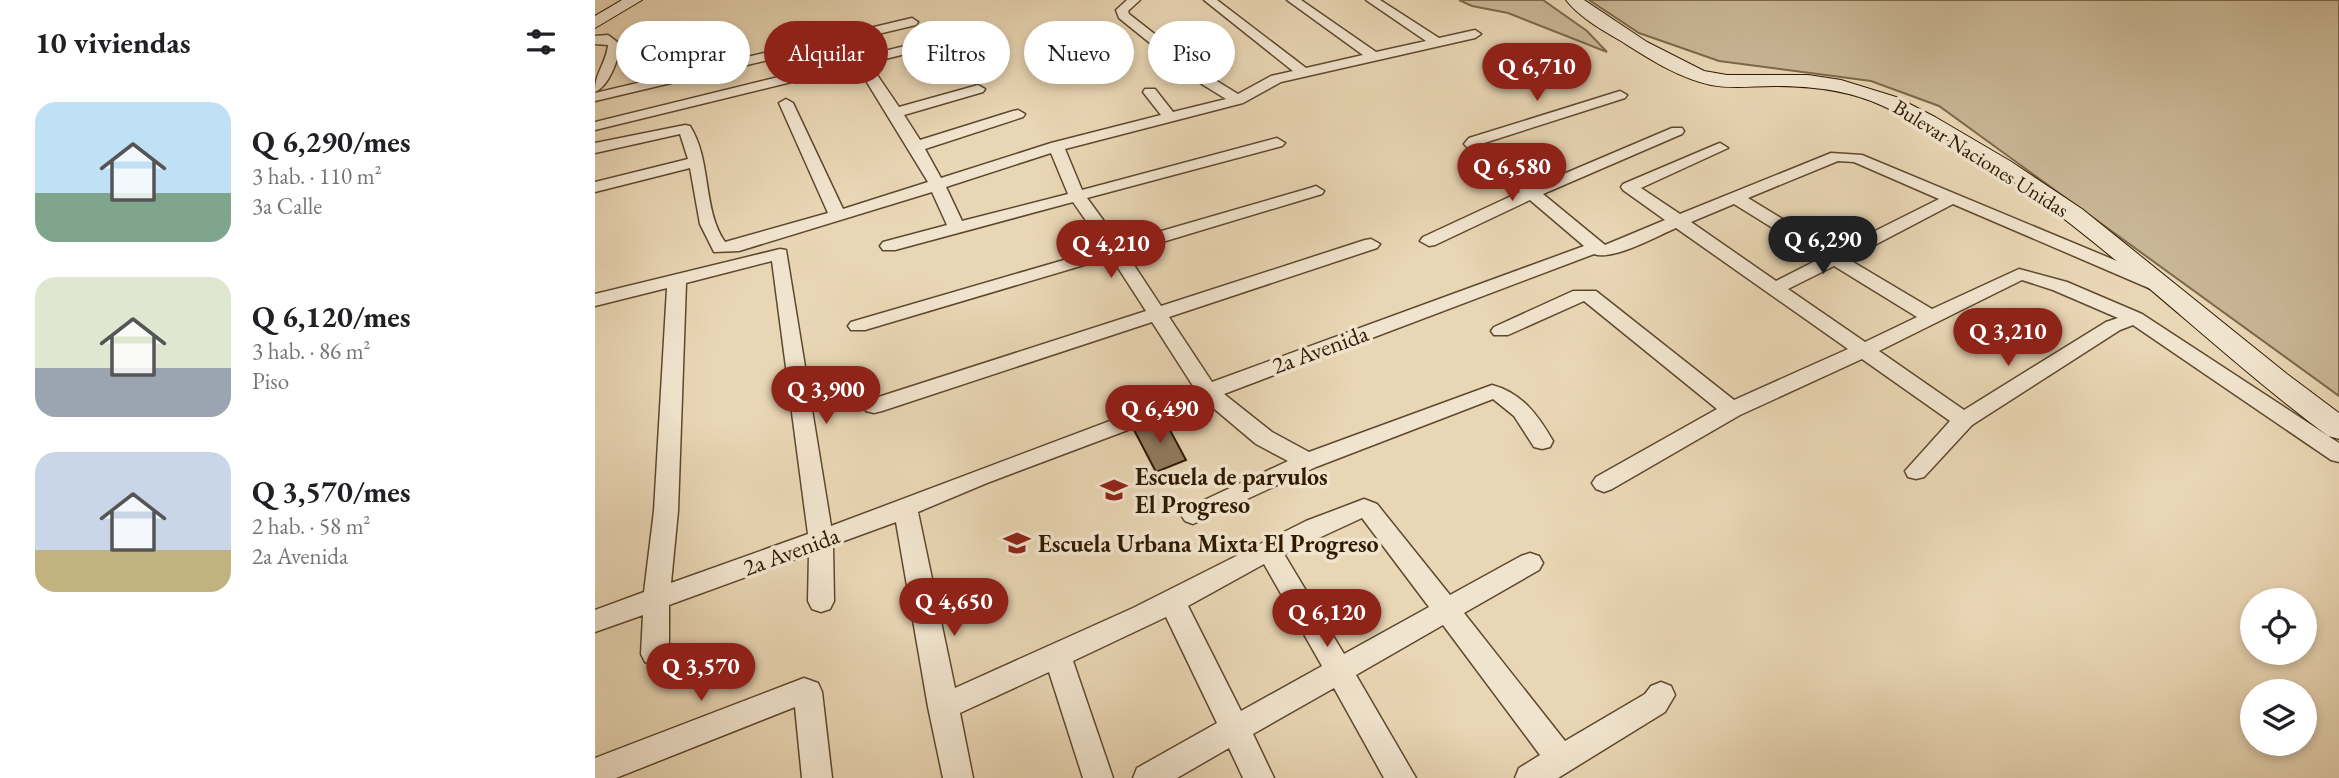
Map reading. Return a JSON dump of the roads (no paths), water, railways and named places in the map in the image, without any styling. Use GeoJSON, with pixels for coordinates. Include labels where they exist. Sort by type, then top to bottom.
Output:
{"type":"FeatureCollection","features":[{"type":"Feature","properties":{"kind":"main road"},"geometry":{"type":"LineString","coordinates":[[595,23],[634,0]]}},
{"type":"Feature","properties":{"kind":"main road","name":"Bulevar Naciones Unidas"},"geometry":{"type":"LineString","coordinates":[[1574,0],[1611,27],[1691,73],[1709,79],[1810,82],[1868,93],[1900,106],[2063,207],[2164,287],[2292,395],[2339,428]]}},
{"type":"Feature","properties":{"kind":"street"},"geometry":{"type":"LineString","coordinates":[[1134,0],[1122,10],[1123,15],[1202,78],[1238,100]]}},
{"type":"Feature","properties":{"kind":"street"},"geometry":{"type":"LineString","coordinates":[[1211,2],[1229,0]]}},
{"type":"Feature","properties":{"kind":"street"},"geometry":{"type":"LineString","coordinates":[[1293,0],[1373,56]]}},
{"type":"Feature","properties":{"kind":"street"},"geometry":{"type":"LineString","coordinates":[[1372,0],[1436,42]]}},
{"type":"Feature","properties":{"kind":"street"},"geometry":{"type":"LineString","coordinates":[[1211,2],[1303,72]]}},
{"type":"Feature","properties":{"kind":"street"},"geometry":{"type":"LineString","coordinates":[[595,97],[728,60],[902,25]]}},
{"type":"Feature","properties":{"kind":"street"},"geometry":{"type":"LineString","coordinates":[[595,148],[685,129],[694,147],[710,228],[720,248],[733,247],[1056,146],[1238,100],[1265,84],[1303,72],[1475,34]]}},
{"type":"Feature","properties":{"kind":"street"},"geometry":{"type":"LineString","coordinates":[[595,40],[608,39],[614,44],[613,56],[595,88]]}},
{"type":"Feature","properties":{"kind":"street"},"geometry":{"type":"LineString","coordinates":[[595,126],[768,84]]}},
{"type":"Feature","properties":{"kind":"street"},"geometry":{"type":"LineString","coordinates":[[877,84],[939,184],[956,227]]}},
{"type":"Feature","properties":{"kind":"street"},"geometry":{"type":"LineString","coordinates":[[895,113],[978,89]]}},
{"type":"Feature","properties":{"kind":"street"},"geometry":{"type":"LineString","coordinates":[[1150,92],[1170,117]]}},
{"type":"Feature","properties":{"kind":"street"},"geometry":{"type":"LineString","coordinates":[[1596,247],[1473,146],[1473,143],[1620,95]]}},
{"type":"Feature","properties":{"kind":"street"},"geometry":{"type":"LineString","coordinates":[[786,103],[838,216]]}},
{"type":"Feature","properties":{"kind":"street"},"geometry":{"type":"LineString","coordinates":[[917,146],[1018,114]]}},
{"type":"Feature","properties":{"kind":"street"},"geometry":{"type":"LineString","coordinates":[[1429,241],[1677,131]]}},
{"type":"Feature","properties":{"kind":"street"},"geometry":{"type":"LineString","coordinates":[[888,246],[1277,143]]}},
{"type":"Feature","properties":{"kind":"street"},"geometry":{"type":"LineString","coordinates":[[1056,146],[1077,196],[1115,249],[1207,391],[1264,438],[1308,460]]}},
{"type":"Feature","properties":{"kind":"street"},"geometry":{"type":"LineString","coordinates":[[1720,148],[1629,186],[1964,420]]}},
{"type":"Feature","properties":{"kind":"street","name":"2a Avenida"},"geometry":{"type":"LineString","coordinates":[[595,621],[821,540],[1207,391],[1596,247],[1602,251],[1608,250],[1836,156],[1847,155],[1953,198]]}},
{"type":"Feature","properties":{"kind":"street"},"geometry":{"type":"LineString","coordinates":[[595,187],[697,162]]}},
{"type":"Feature","properties":{"kind":"street"},"geometry":{"type":"LineString","coordinates":[[858,326],[1316,191]]}},
{"type":"Feature","properties":{"kind":"street"},"geometry":{"type":"LineString","coordinates":[[1737,198],[1832,259],[1931,317]]}},
{"type":"Feature","properties":{"kind":"street"},"geometry":{"type":"LineString","coordinates":[[1776,288],[1953,198],[2164,287]]}},
{"type":"Feature","properties":{"kind":"street"},"geometry":{"type":"LineString","coordinates":[[874,406],[1371,244]]}},
{"type":"Feature","properties":{"kind":"street"},"geometry":{"type":"LineString","coordinates":[[595,300],[780,254],[821,540],[821,601]]}},
{"type":"Feature","properties":{"kind":"street"},"geometry":{"type":"LineString","coordinates":[[1604,483],[1732,410],[1864,350],[2016,275],[2024,274],[2060,285],[2136,318],[2339,454]]}},
{"type":"Feature","properties":{"kind":"street"},"geometry":{"type":"LineString","coordinates":[[655,653],[656,600],[666,511],[677,279]]}},
{"type":"Feature","properties":{"kind":"street"},"geometry":{"type":"LineString","coordinates":[[1501,331],[1580,295],[1589,295],[1732,410]]}},
{"type":"Feature","properties":{"kind":"street"},"geometry":{"type":"LineString","coordinates":[[1916,471],[1964,420],[2113,326],[2136,318]]}},
{"type":"Feature","properties":{"kind":"street"},"geometry":{"type":"LineString","coordinates":[[1193,516],[1308,460],[1492,391],[1501,393],[1519,408],[1542,441]]}},
{"type":"Feature","properties":{"kind":"street"},"geometry":{"type":"LineString","coordinates":[[905,506],[942,707],[958,778]]}},
{"type":"Feature","properties":{"kind":"street"},"geometry":{"type":"LineString","coordinates":[[942,707],[1058,656],[1269,550],[1361,509],[1367,509],[1560,759]]}},
{"type":"Feature","properties":{"kind":"street"},"geometry":{"type":"LineString","coordinates":[[1269,550],[1337,671],[1402,778]]}},
{"type":"Feature","properties":{"kind":"street"},"geometry":{"type":"LineString","coordinates":[[1148,778],[1530,564]]}},
{"type":"Feature","properties":{"kind":"street"},"geometry":{"type":"LineString","coordinates":[[1172,601],[1259,778]]}},
{"type":"Feature","properties":{"kind":"street"},"geometry":{"type":"LineString","coordinates":[[1058,656],[1098,778]]}},
{"type":"Feature","properties":{"kind":"street"},"geometry":{"type":"LineString","coordinates":[[595,772],[804,691],[808,692],[817,778]]}},
{"type":"Feature","properties":{"kind":"street"},"geometry":{"type":"LineString","coordinates":[[1530,778],[1654,703],[1661,695]]}},
{"type":"Feature","properties":{"kind":"place","name":"Escuela de parvulos El Progreso"},"geometry":{"type":"Point","coordinates":[1114,490]}},
{"type":"Feature","properties":{"kind":"place","name":"Escuela Urbana Mixta El Progreso"},"geometry":{"type":"Point","coordinates":[1017,543]}}]}
